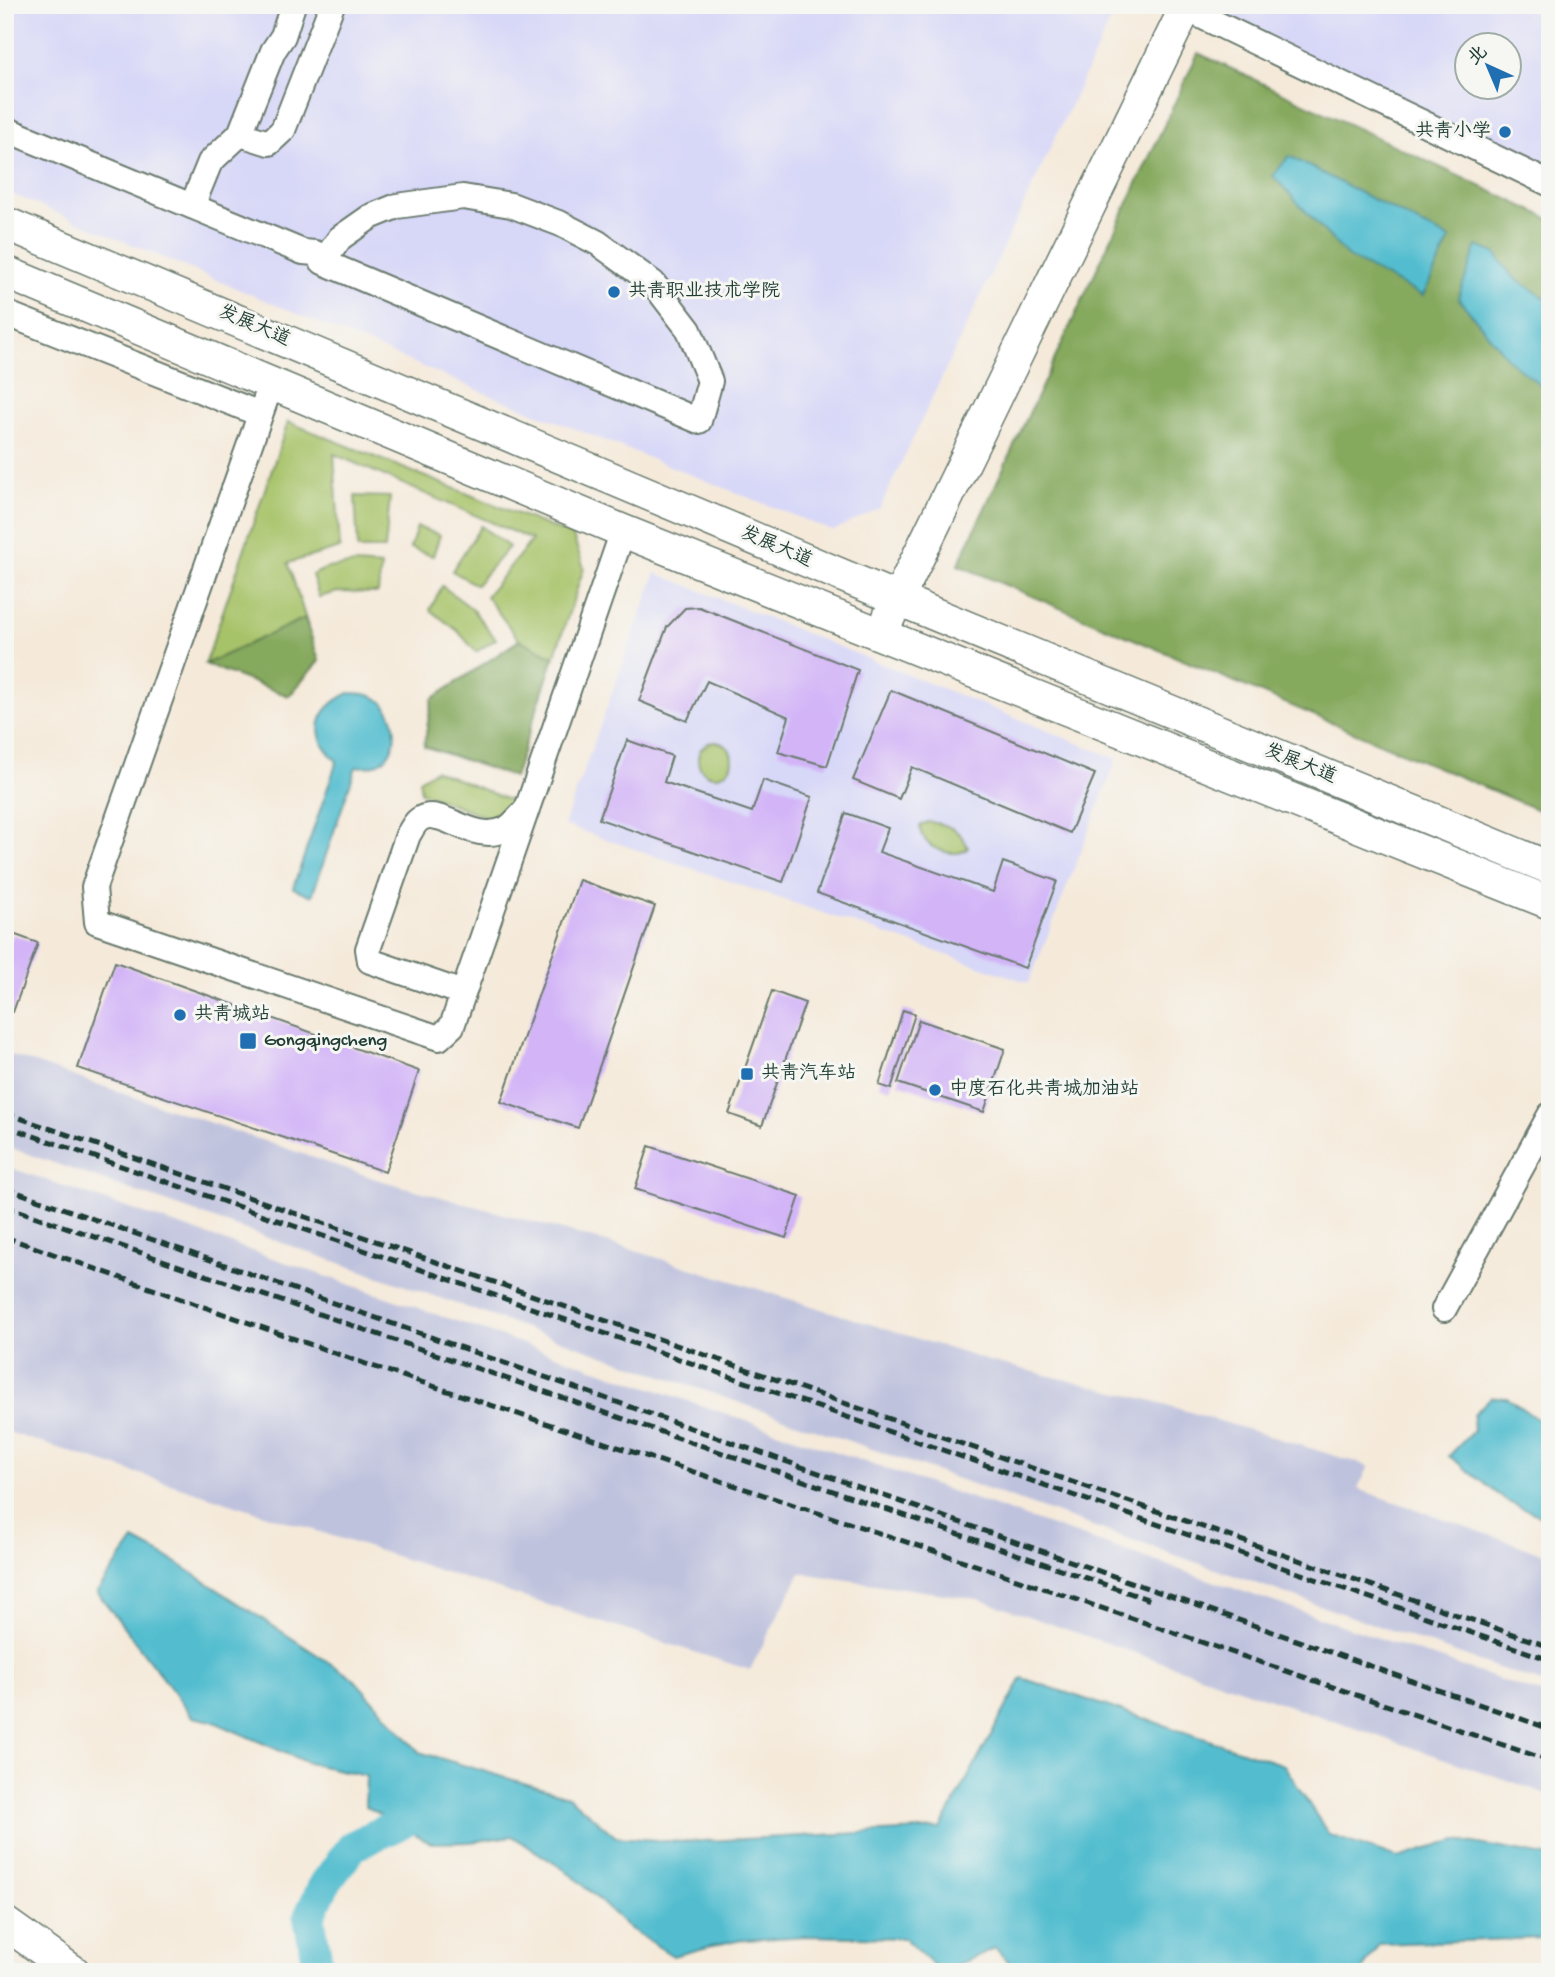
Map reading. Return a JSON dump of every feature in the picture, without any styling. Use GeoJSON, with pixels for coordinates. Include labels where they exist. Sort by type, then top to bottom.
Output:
{"type":"FeatureCollection","features":[{"type":"Feature","properties":{"kind":"main road"},"geometry":{"type":"LineString","coordinates":[[871,630],[1179,6]]}},
{"type":"Feature","properties":{"kind":"main road","name":"发展大道"},"geometry":{"type":"LineString","coordinates":[[5,223],[888,596],[1550,868]]}},
{"type":"Feature","properties":{"kind":"main road","name":"发展大道"},"geometry":{"type":"LineString","coordinates":[[5,272],[623,531],[1550,903]]}},
{"type":"Feature","properties":{"kind":"main road"},"geometry":{"type":"LineString","coordinates":[[5,1923],[74,1972]]}},
{"type":"Feature","properties":{"kind":"street"},"geometry":{"type":"LineString","coordinates":[[192,206],[210,162],[240,134],[273,51],[283,36],[293,5]]}},
{"type":"Feature","properties":{"kind":"street"},"geometry":{"type":"LineString","coordinates":[[240,134],[269,143],[283,130],[332,5]]}},
{"type":"Feature","properties":{"kind":"street"},"geometry":{"type":"LineString","coordinates":[[1179,6],[1550,184]]}},
{"type":"Feature","properties":{"kind":"street"},"geometry":{"type":"LineString","coordinates":[[5,128],[303,252],[315,253],[323,262],[699,421],[710,381],[689,330],[653,283],[598,243],[561,224],[512,205],[463,197],[397,206],[370,217],[340,238],[323,262]]}},
{"type":"Feature","properties":{"kind":"street"},"geometry":{"type":"LineString","coordinates":[[5,313],[260,414]]}},
{"type":"Feature","properties":{"kind":"street"},"geometry":{"type":"LineString","coordinates":[[271,384],[94,887],[97,922],[439,1038],[452,1026],[623,531]]}},
{"type":"Feature","properties":{"kind":"street"},"geometry":{"type":"LineString","coordinates":[[463,993],[370,961],[369,949],[408,835],[416,822],[424,816],[435,816],[480,834],[495,832],[508,828],[527,808]]}},
{"type":"Feature","properties":{"kind":"street"},"geometry":{"type":"LineString","coordinates":[[1444,1309],[1550,1115]]}},
{"type":"Feature","properties":{"kind":"shaded area","name":"共青职业技术学院"},"geometry":{"type":"Polygon","coordinates":[[[5,5],[1118,5],[880,508],[833,531],[485,393],[5,191],[5,5]]]}},
{"type":"Feature","properties":{"kind":"shaded area","name":"共青小学"},"geometry":{"type":"Polygon","coordinates":[[[1202,5],[1550,5],[1550,176],[1202,5]]]}},
{"type":"Feature","properties":{"kind":"shaded area"},"geometry":{"type":"Polygon","coordinates":[[[656,573],[1117,759],[1029,983],[564,825],[656,573]]]}},
{"type":"Feature","properties":{"kind":"shaded area"},"geometry":{"type":"Polygon","coordinates":[[[5,1053],[379,1180],[610,1243],[989,1361],[1153,1401],[1369,1466],[1358,1489],[1550,1556],[1550,1686],[5,1146],[5,1053]]]}},
{"type":"Feature","properties":{"kind":"shaded area"},"geometry":{"type":"Polygon","coordinates":[[[5,1166],[1550,1697],[1550,1795],[978,1599],[800,1573],[750,1670],[5,1431],[5,1166]]]}},
{"type":"Feature","properties":{"kind":"green space"},"geometry":{"type":"Polygon","coordinates":[[[1198,53],[1550,219],[1550,815],[958,565],[1198,53]]]}},
{"type":"Feature","properties":{"kind":"green space"},"geometry":{"type":"Polygon","coordinates":[[[288,422],[573,536],[584,568],[514,777],[424,746],[432,699],[519,640],[486,596],[532,540],[334,454],[340,548],[288,563],[319,661],[289,696],[205,664],[288,422]]]}},
{"type":"Feature","properties":{"kind":"green space"},"geometry":{"type":"Polygon","coordinates":[[[355,496],[390,497],[385,549],[358,549],[355,496]]]}},
{"type":"Feature","properties":{"kind":"green space"},"geometry":{"type":"Polygon","coordinates":[[[481,526],[509,547],[476,585],[452,571],[481,526]]]}},
{"type":"Feature","properties":{"kind":"green space"},"geometry":{"type":"Polygon","coordinates":[[[417,527],[440,535],[433,556],[410,548],[417,527]]]}},
{"type":"Feature","properties":{"kind":"green space"},"geometry":{"type":"Polygon","coordinates":[[[356,564],[381,566],[378,593],[338,592],[319,597],[312,575],[327,568],[356,564]]]}},
{"type":"Feature","properties":{"kind":"green space"},"geometry":{"type":"Polygon","coordinates":[[[442,586],[471,608],[496,639],[476,652],[458,631],[430,610],[442,586]]]}},
{"type":"Feature","properties":{"kind":"green space"},"geometry":{"type":"Polygon","coordinates":[[[305,618],[319,661],[289,696],[205,664],[305,618]]]}},
{"type":"Feature","properties":{"kind":"green space"},"geometry":{"type":"Polygon","coordinates":[[[520,640],[554,657],[514,777],[424,746],[432,699],[520,640]]]}},
{"type":"Feature","properties":{"kind":"green space"},"geometry":{"type":"Polygon","coordinates":[[[715,742],[727,747],[732,759],[727,771],[715,776],[703,771],[698,759],[703,747],[715,742]]]}},
{"type":"Feature","properties":{"kind":"green space"},"geometry":{"type":"Polygon","coordinates":[[[435,770],[511,801],[506,811],[489,818],[421,792],[419,780],[435,770]]]}},
{"type":"Feature","properties":{"kind":"green space"},"geometry":{"type":"Polygon","coordinates":[[[928,822],[941,824],[957,832],[968,848],[951,853],[931,846],[922,836],[920,828],[928,822]]]}},
{"type":"Feature","properties":{"kind":"water"},"geometry":{"type":"Polygon","coordinates":[[[1289,156],[1450,239],[1423,296],[1348,257],[1273,176],[1289,156]]]}},
{"type":"Feature","properties":{"kind":"water"},"geometry":{"type":"Polygon","coordinates":[[[1477,246],[1495,253],[1513,277],[1550,301],[1550,393],[1509,360],[1458,298],[1477,246]]]}},
{"type":"Feature","properties":{"kind":"water"},"geometry":{"type":"Polygon","coordinates":[[[349,693],[370,695],[385,705],[394,724],[395,734],[389,754],[382,761],[372,766],[356,767],[312,896],[293,888],[337,761],[322,742],[320,723],[329,707],[349,693]]]}},
{"type":"Feature","properties":{"kind":"water"},"geometry":{"type":"Polygon","coordinates":[[[1491,1397],[1507,1398],[1550,1428],[1550,1520],[1508,1502],[1449,1456],[1473,1431],[1474,1414],[1491,1397]]]}},
{"type":"Feature","properties":{"kind":"water"},"geometry":{"type":"Polygon","coordinates":[[[134,1540],[174,1561],[354,1679],[419,1752],[568,1796],[616,1837],[683,1842],[940,1829],[1022,1678],[1284,1765],[1329,1835],[1398,1858],[1457,1840],[1550,1857],[1550,1890],[1541,1938],[1379,1944],[1361,1972],[1019,1972],[995,1948],[941,1972],[904,1938],[806,1936],[732,1941],[673,1956],[629,1928],[571,1874],[512,1836],[470,1842],[431,1843],[365,1806],[366,1776],[308,1763],[212,1721],[193,1717],[97,1592],[134,1540]]]}},
{"type":"Feature","properties":{"kind":"building"},"geometry":{"type":"Polygon","coordinates":[[[699,607],[858,670],[827,766],[778,752],[789,717],[707,681],[687,721],[639,701],[667,627],[685,608],[699,607]]]}},
{"type":"Feature","properties":{"kind":"building"},"geometry":{"type":"Polygon","coordinates":[[[891,690],[1095,774],[1070,833],[912,767],[899,799],[853,780],[891,690]]]}},
{"type":"Feature","properties":{"kind":"building"},"geometry":{"type":"Polygon","coordinates":[[[627,740],[672,756],[664,782],[752,812],[763,780],[812,797],[783,882],[599,819],[627,740]]]}},
{"type":"Feature","properties":{"kind":"building"},"geometry":{"type":"Polygon","coordinates":[[[846,813],[888,828],[879,852],[993,892],[1003,862],[1057,881],[1025,968],[817,893],[846,813]]]}},
{"type":"Feature","properties":{"kind":"building"},"geometry":{"type":"Polygon","coordinates":[[[579,880],[655,906],[578,1128],[501,1102],[579,880]]]}},
{"type":"Feature","properties":{"kind":"building"},"geometry":{"type":"Polygon","coordinates":[[[13,934],[38,943],[13,1012],[5,1009],[5,955],[13,934]]]}},
{"type":"Feature","properties":{"kind":"building","name":"共青城站"},"geometry":{"type":"Polygon","coordinates":[[[115,962],[419,1071],[385,1172],[78,1068],[115,962]]]}},
{"type":"Feature","properties":{"kind":"building"},"geometry":{"type":"Polygon","coordinates":[[[772,991],[805,1003],[762,1126],[729,1114],[772,991]]]}},
{"type":"Feature","properties":{"kind":"building"},"geometry":{"type":"Polygon","coordinates":[[[903,1010],[915,1014],[891,1089],[879,1085],[903,1010]]]}},
{"type":"Feature","properties":{"kind":"building"},"geometry":{"type":"Polygon","coordinates":[[[919,1020],[1005,1049],[984,1112],[898,1083],[919,1020]]]}},
{"type":"Feature","properties":{"kind":"building"},"geometry":{"type":"Polygon","coordinates":[[[649,1146],[800,1196],[786,1238],[635,1189],[649,1146]]]}},
{"type":"Feature","properties":{"kind":"waterway"},"geometry":{"type":"LineString","coordinates":[[319,1972],[309,1917],[324,1885],[353,1846],[437,1806]]}},
{"type":"Feature","properties":{"kind":"railway"},"geometry":{"type":"LineString","coordinates":[[5,1113],[1550,1647]]}},
{"type":"Feature","properties":{"kind":"railway"},"geometry":{"type":"LineString","coordinates":[[5,1126],[1550,1660]]}},
{"type":"Feature","properties":{"kind":"railway"},"geometry":{"type":"LineString","coordinates":[[5,1188],[1550,1729]]}},
{"type":"Feature","properties":{"kind":"railway"},"geometry":{"type":"LineString","coordinates":[[5,1206],[1150,1600]]}},
{"type":"Feature","properties":{"kind":"railway"},"geometry":{"type":"LineString","coordinates":[[5,1237],[366,1364],[958,1559],[1550,1761]]}},
{"type":"Feature","properties":{"kind":"place","name":"共青小学"},"geometry":{"type":"Point","coordinates":[1505,132]}},
{"type":"Feature","properties":{"kind":"place","name":"共青职业技术学院"},"geometry":{"type":"Point","coordinates":[614,292]}},
{"type":"Feature","properties":{"kind":"place","name":"共青城站"},"geometry":{"type":"Point","coordinates":[180,1015]}},
{"type":"Feature","properties":{"kind":"place","name":"Gongqingcheng"},"geometry":{"type":"Point","coordinates":[248,1041]}},
{"type":"Feature","properties":{"kind":"place","name":"共青汽车站"},"geometry":{"type":"Point","coordinates":[747,1074]}},
{"type":"Feature","properties":{"kind":"place","name":"中度石化共青城加油站"},"geometry":{"type":"Point","coordinates":[935,1090]}}]}
